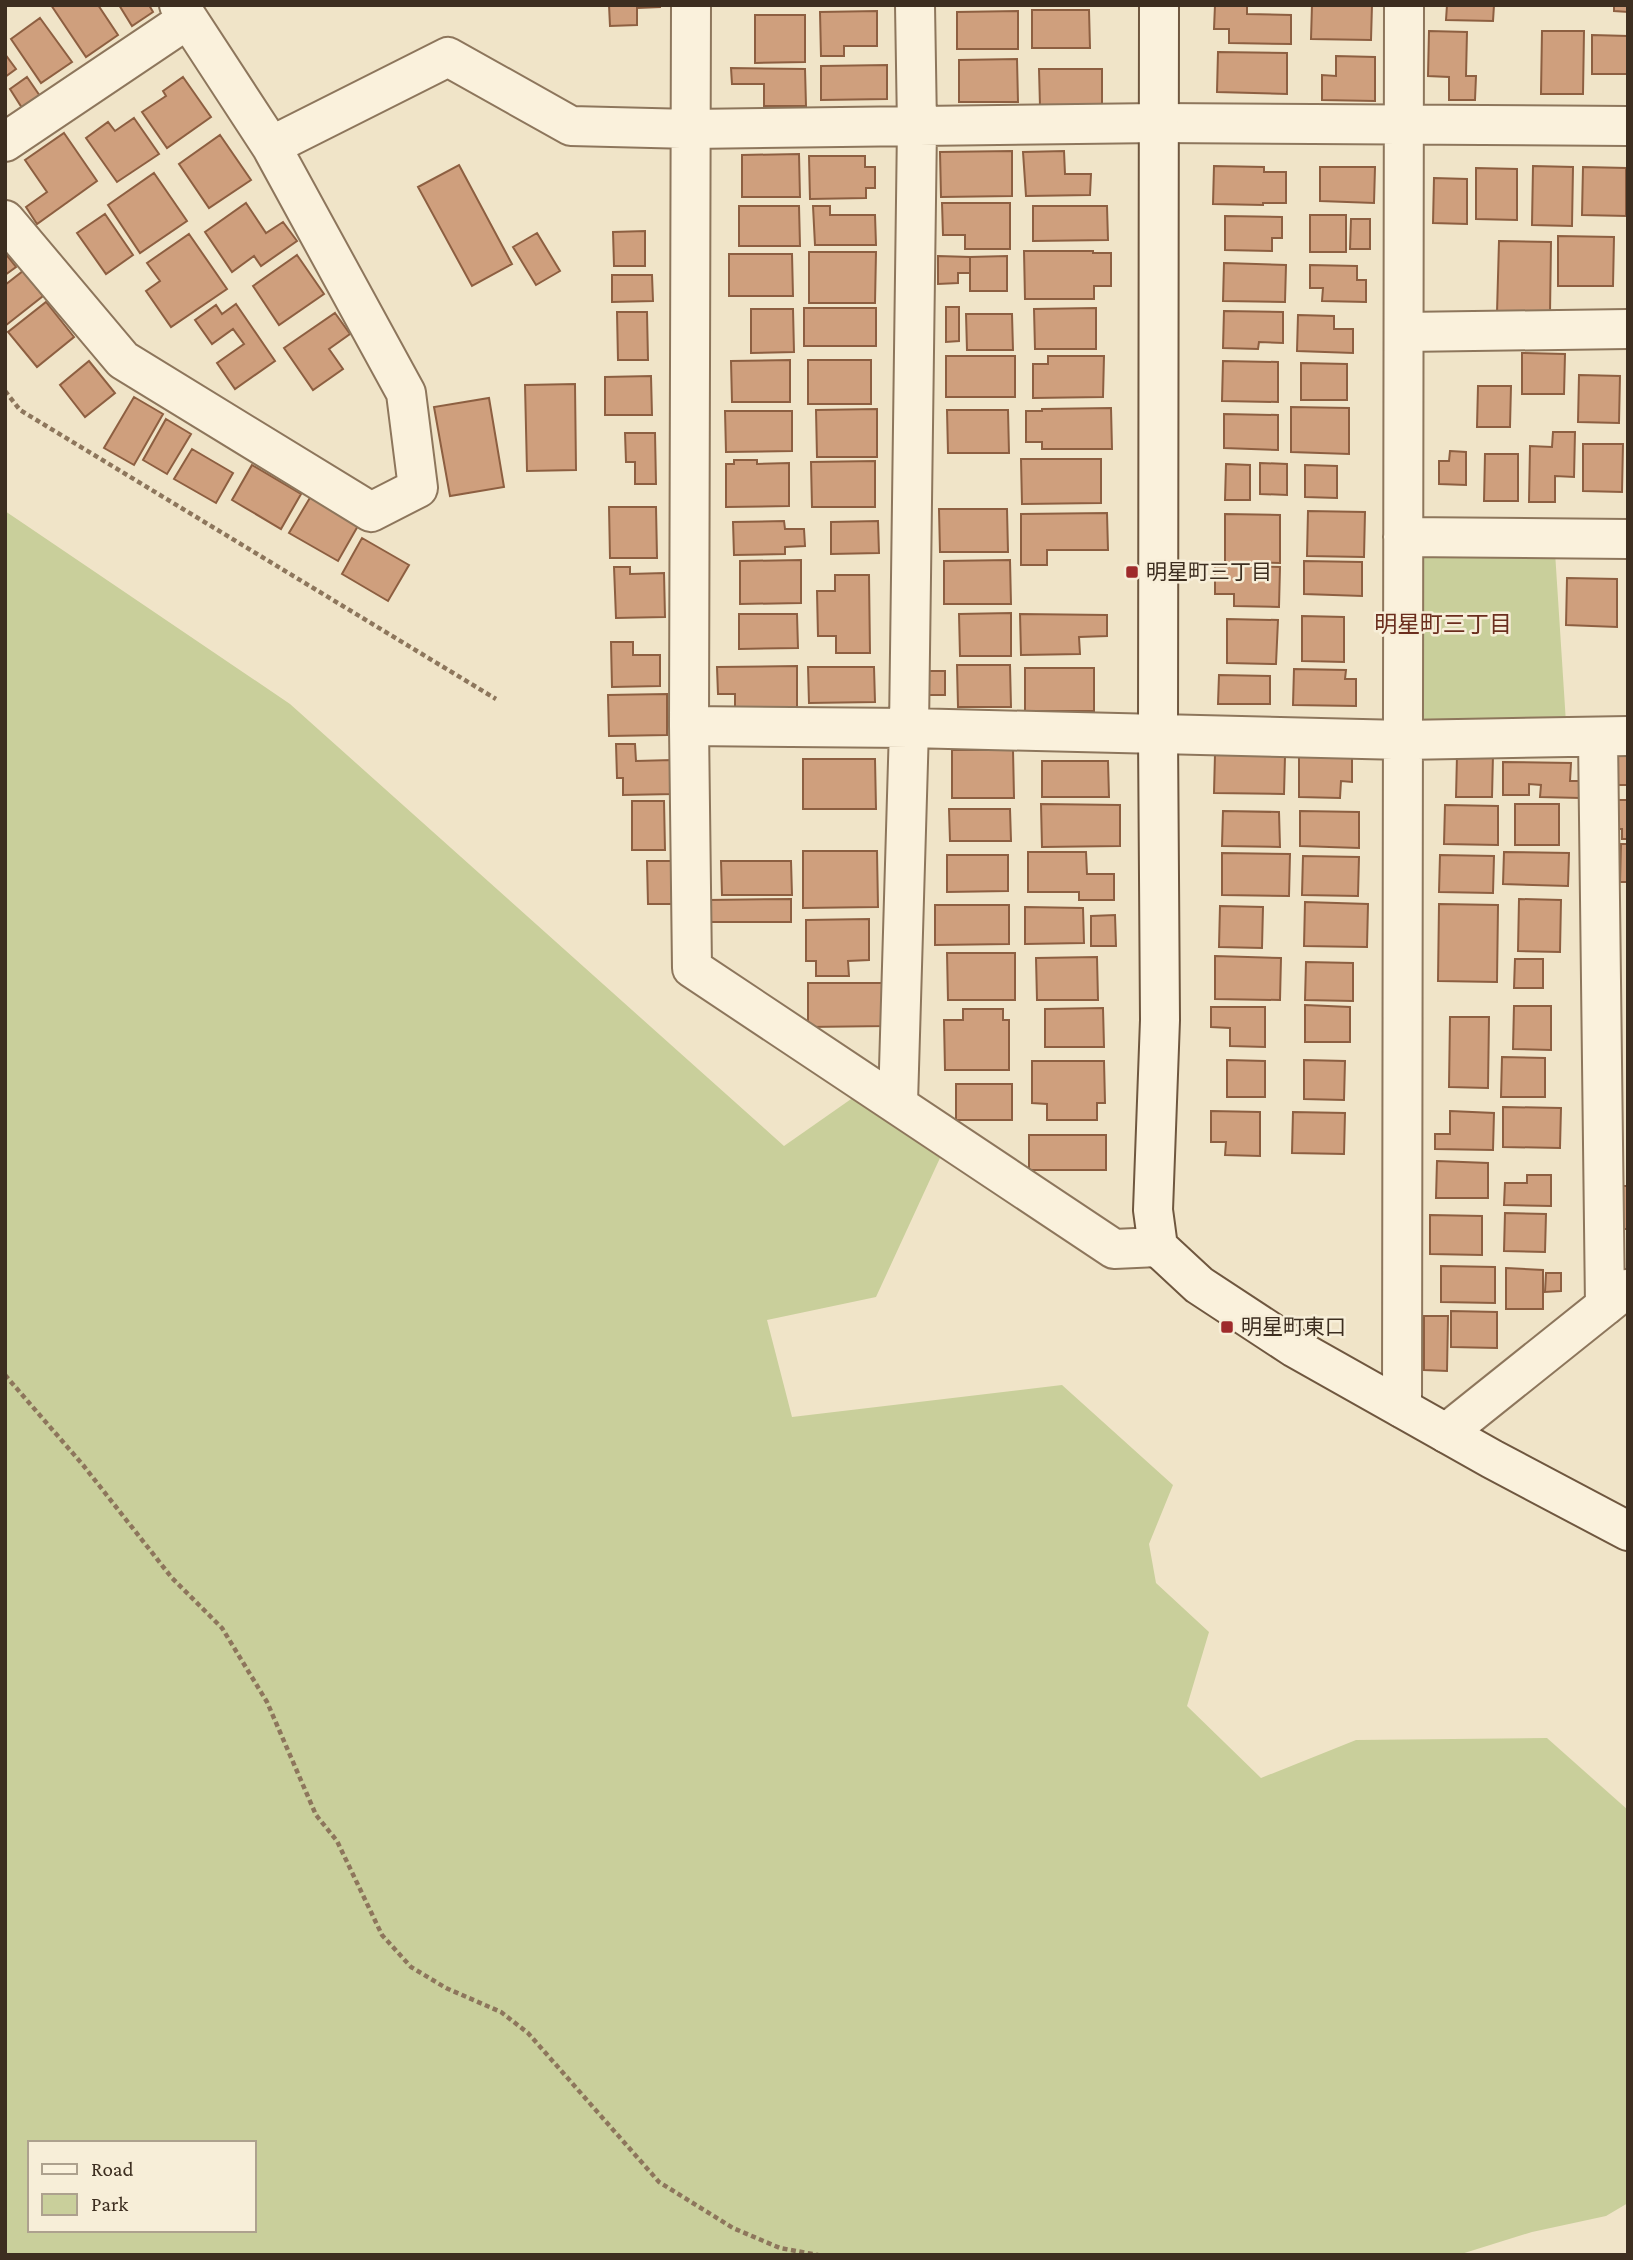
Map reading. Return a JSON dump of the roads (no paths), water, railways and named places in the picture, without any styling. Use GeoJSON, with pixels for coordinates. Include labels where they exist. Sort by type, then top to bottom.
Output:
{"type":"FeatureCollection","features":[{"type":"Feature","properties":{"kind":"street"},"geometry":{"type":"LineString","coordinates":[[691,5],[689,726],[692,968],[1114,1249],[1158,1247]]}},
{"type":"Feature","properties":{"kind":"street"},"geometry":{"type":"LineString","coordinates":[[898,1104],[908,728],[917,126],[915,5]]}},
{"type":"Feature","properties":{"kind":"street"},"geometry":{"type":"LineString","coordinates":[[1159,5],[1160,1020],[1153,1210],[1158,1247],[1199,1285],[1295,1348],[1628,1531]]}},
{"type":"Feature","properties":{"kind":"street"},"geometry":{"type":"LineString","coordinates":[[1402,1408],[1404,5]]}},
{"type":"Feature","properties":{"kind":"street"},"geometry":{"type":"LineString","coordinates":[[5,142],[183,12],[271,146],[407,393],[418,488],[371,512],[124,360],[5,220]]}},
{"type":"Feature","properties":{"kind":"street"},"geometry":{"type":"LineString","coordinates":[[271,146],[448,57],[571,126],[691,129],[1159,123],[1628,126]]}},
{"type":"Feature","properties":{"kind":"street"},"geometry":{"type":"LineString","coordinates":[[1404,332],[1628,329]]}},
{"type":"Feature","properties":{"kind":"street"},"geometry":{"type":"LineString","coordinates":[[1403,537],[1628,539]]}},
{"type":"Feature","properties":{"kind":"street"},"geometry":{"type":"LineString","coordinates":[[689,726],[908,728],[1403,740],[1613,737],[1616,1297],[1447,1433]]}},
{"type":"Feature","properties":{"kind":"place","name":"明星町三丁目"},"geometry":{"type":"Point","coordinates":[1132,572]}},
{"type":"Feature","properties":{"kind":"place","name":"明星町東口"},"geometry":{"type":"Point","coordinates":[1227,1327]}},
{"type":"Feature","properties":{"kind":"district","name":"明星町三丁目"},"geometry":{"type":"Point","coordinates":[1443,624]}}]}
